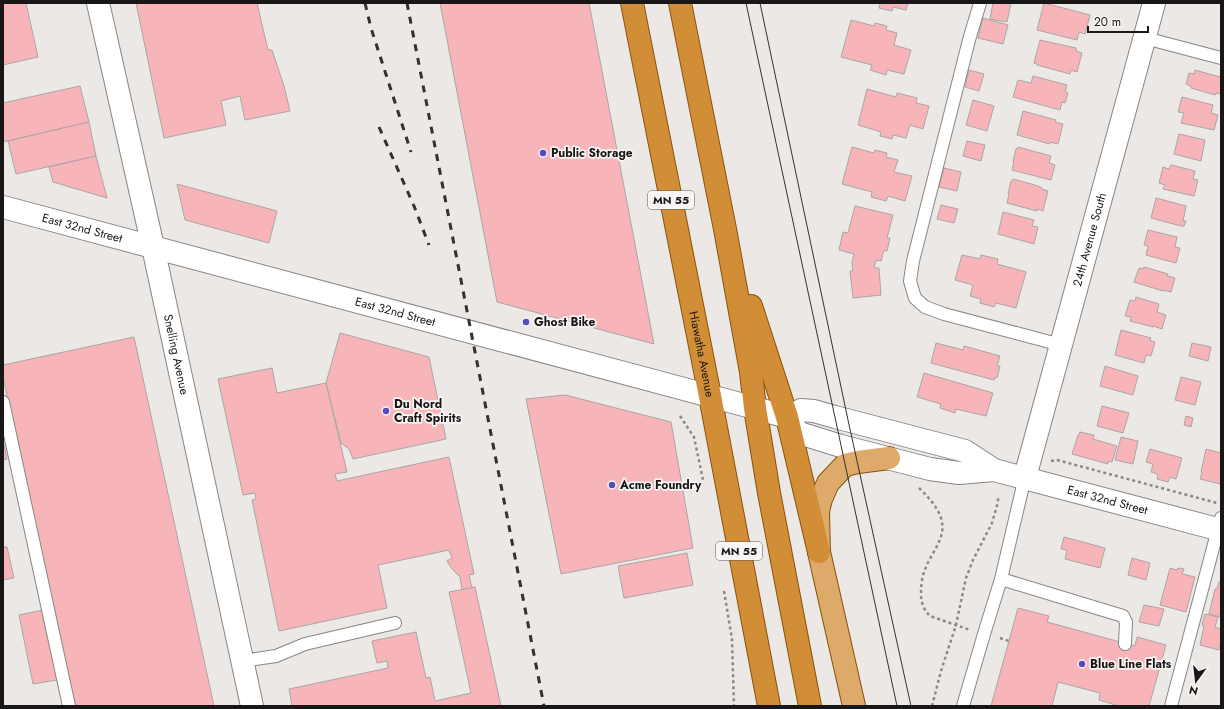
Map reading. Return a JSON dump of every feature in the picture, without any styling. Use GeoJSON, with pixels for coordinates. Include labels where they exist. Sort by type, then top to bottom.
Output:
{"type":"FeatureCollection","features":[{"type":"Feature","properties":{"kind":"highway","name":"Hiawatha Avenue"},"geometry":{"type":"LineString","coordinates":[[632,3],[710,396],[769,706]]}},
{"type":"Feature","properties":{"kind":"highway","name":"MN 55"},"geometry":{"type":"LineString","coordinates":[[680,3],[725,229],[751,372],[755,408],[771,501],[810,706]]}},
{"type":"Feature","properties":{"kind":"highway"},"geometry":{"type":"LineString","coordinates":[[725,229],[787,417],[819,552]]}},
{"type":"Feature","properties":{"kind":"highway"},"geometry":{"type":"LineString","coordinates":[[753,624],[759,706]]}},
{"type":"Feature","properties":{"kind":"main road"},"geometry":{"type":"LineString","coordinates":[[854,706],[819,552],[818,511],[820,499],[828,483],[845,465],[889,458]]}},
{"type":"Feature","properties":{"kind":"street","name":"Snelling Avenue"},"geometry":{"type":"LineString","coordinates":[[98,3],[153,247],[252,706]]}},
{"type":"Feature","properties":{"kind":"street","name":"24th Avenue South"},"geometry":{"type":"LineString","coordinates":[[1024,477],[1154,3]]}},
{"type":"Feature","properties":{"kind":"street","name":"East 32nd Street"},"geometry":{"type":"LineString","coordinates":[[3,207],[787,417],[799,433],[841,446],[930,469],[959,473],[994,470],[1220,525]]}},
{"type":"Feature","properties":{"kind":"street","name":"East 32nd Street"},"geometry":{"type":"LineString","coordinates":[[787,417],[801,410],[835,417],[965,451],[994,470]]}},
{"type":"Feature","properties":{"kind":"lane"},"geometry":{"type":"LineString","coordinates":[[980,3],[969,40],[913,261],[910,281],[915,298],[925,307],[944,314],[1061,345]]}},
{"type":"Feature","properties":{"kind":"lane"},"geometry":{"type":"LineString","coordinates":[[1145,38],[1221,58]]}},
{"type":"Feature","properties":{"kind":"lane"},"geometry":{"type":"LineString","coordinates":[[3,402],[69,706]]}},
{"type":"Feature","properties":{"kind":"lane"},"geometry":{"type":"LineString","coordinates":[[964,706],[1001,579],[1024,477]]}},
{"type":"Feature","properties":{"kind":"lane"},"geometry":{"type":"LineString","coordinates":[[1171,706],[1220,525]]}},
{"type":"Feature","properties":{"kind":"lane"},"geometry":{"type":"LineString","coordinates":[[1001,579],[1123,616],[1126,622],[1125,644]]}},
{"type":"Feature","properties":{"kind":"lane"},"geometry":{"type":"LineString","coordinates":[[242,660],[276,656],[305,644],[395,623]]}},
{"type":"Feature","properties":{"kind":"path"},"geometry":{"type":"LineString","coordinates":[[680,416],[694,437],[703,483]]}},
{"type":"Feature","properties":{"kind":"path"},"geometry":{"type":"LineString","coordinates":[[1050,461],[1057,460],[1221,504]]}},
{"type":"Feature","properties":{"kind":"path"},"geometry":{"type":"LineString","coordinates":[[914,483],[932,501],[938,510],[943,527],[942,536],[922,578],[921,587],[923,605],[926,612],[930,616],[1009,641]]}},
{"type":"Feature","properties":{"kind":"path"},"geometry":{"type":"LineString","coordinates":[[932,706],[941,671],[956,625],[966,578],[992,523],[998,502],[998,496]]}},
{"type":"Feature","properties":{"kind":"path"},"geometry":{"type":"LineString","coordinates":[[723,588],[732,639],[734,706]]}},
{"type":"Feature","properties":{"kind":"building"},"geometry":{"type":"Polygon","coordinates":[[[3,3],[26,3],[38,57],[3,65],[3,3]]]}},
{"type":"Feature","properties":{"kind":"building"},"geometry":{"type":"Polygon","coordinates":[[[136,3],[257,3],[268,50],[272,50],[284,86],[290,111],[245,120],[240,96],[221,101],[226,125],[164,138],[136,3]]]}},
{"type":"Feature","properties":{"kind":"building","name":"Public Storage"},"geometry":{"type":"Polygon","coordinates":[[[440,3],[589,3],[654,344],[497,302],[440,3]]]}},
{"type":"Feature","properties":{"kind":"building"},"geometry":{"type":"Polygon","coordinates":[[[878,3],[908,3],[906,10],[893,7],[892,11],[879,8],[880,4],[878,3]]]}},
{"type":"Feature","properties":{"kind":"building"},"geometry":{"type":"Polygon","coordinates":[[[993,3],[1011,3],[1007,22],[990,19],[993,3]]]}},
{"type":"Feature","properties":{"kind":"building"},"geometry":{"type":"Polygon","coordinates":[[[1044,3],[1090,15],[1085,34],[1079,32],[1077,40],[1037,30],[1044,3]]]}},
{"type":"Feature","properties":{"kind":"building"},"geometry":{"type":"Polygon","coordinates":[[[983,18],[1008,25],[1003,44],[978,38],[983,18]]]}},
{"type":"Feature","properties":{"kind":"building"},"geometry":{"type":"Polygon","coordinates":[[[851,20],[874,26],[875,23],[887,26],[886,30],[897,33],[894,45],[911,50],[904,74],[887,70],[886,75],[870,70],[872,65],[841,57],[851,20]]]}},
{"type":"Feature","properties":{"kind":"building"},"geometry":{"type":"Polygon","coordinates":[[[1040,40],[1076,48],[1076,51],[1082,53],[1077,72],[1071,70],[1070,74],[1034,63],[1040,40]]]}},
{"type":"Feature","properties":{"kind":"building"},"geometry":{"type":"Polygon","coordinates":[[[969,70],[984,74],[979,91],[965,87],[969,70]]]}},
{"type":"Feature","properties":{"kind":"building"},"geometry":{"type":"Polygon","coordinates":[[[1195,70],[1220,77],[1221,94],[1216,93],[1215,95],[1191,88],[1191,86],[1186,84],[1189,73],[1194,74],[1195,70]]]}},
{"type":"Feature","properties":{"kind":"building"},"geometry":{"type":"Polygon","coordinates":[[[1033,76],[1067,85],[1065,92],[1068,93],[1065,103],[1062,102],[1060,110],[1013,97],[1018,80],[1031,83],[1033,76]]]}},
{"type":"Feature","properties":{"kind":"building"},"geometry":{"type":"Polygon","coordinates":[[[80,86],[89,122],[3,142],[3,103],[80,86]]]}},
{"type":"Feature","properties":{"kind":"building"},"geometry":{"type":"Polygon","coordinates":[[[867,89],[896,97],[897,93],[917,98],[916,103],[929,106],[923,129],[910,125],[906,138],[893,135],[892,139],[880,136],[881,132],[858,125],[867,89]]]}},
{"type":"Feature","properties":{"kind":"building"},"geometry":{"type":"Polygon","coordinates":[[[1182,97],[1213,105],[1211,113],[1218,115],[1214,130],[1181,123],[1184,113],[1178,112],[1182,97]]]}},
{"type":"Feature","properties":{"kind":"building"},"geometry":{"type":"Polygon","coordinates":[[[973,100],[994,106],[987,131],[966,125],[973,100]]]}},
{"type":"Feature","properties":{"kind":"building"},"geometry":{"type":"Polygon","coordinates":[[[1023,111],[1056,120],[1055,122],[1063,124],[1058,144],[1050,142],[1050,144],[1017,135],[1023,111]]]}},
{"type":"Feature","properties":{"kind":"building"},"geometry":{"type":"Polygon","coordinates":[[[89,122],[96,156],[16,174],[8,141],[89,122]]]}},
{"type":"Feature","properties":{"kind":"building"},"geometry":{"type":"Polygon","coordinates":[[[1179,134],[1205,140],[1201,161],[1174,154],[1179,134]]]}},
{"type":"Feature","properties":{"kind":"building"},"geometry":{"type":"Polygon","coordinates":[[[967,141],[985,145],[981,161],[963,156],[967,141]]]}},
{"type":"Feature","properties":{"kind":"building"},"geometry":{"type":"Polygon","coordinates":[[[852,147],[874,153],[875,150],[887,153],[886,157],[898,160],[894,172],[912,176],[905,201],[888,196],[886,201],[871,197],[872,192],[842,184],[852,147]]]}},
{"type":"Feature","properties":{"kind":"building"},"geometry":{"type":"Polygon","coordinates":[[[1018,147],[1051,156],[1049,163],[1055,165],[1051,180],[1012,170],[1016,149],[1018,147]]]}},
{"type":"Feature","properties":{"kind":"building"},"geometry":{"type":"Polygon","coordinates":[[[96,156],[107,198],[53,182],[49,167],[96,156]]]}},
{"type":"Feature","properties":{"kind":"building"},"geometry":{"type":"Polygon","coordinates":[[[1171,165],[1195,171],[1193,179],[1198,180],[1194,196],[1163,189],[1165,185],[1159,183],[1163,167],[1169,169],[1171,165]]]}},
{"type":"Feature","properties":{"kind":"building"},"geometry":{"type":"Polygon","coordinates":[[[944,168],[961,172],[957,191],[939,187],[944,168]]]}},
{"type":"Feature","properties":{"kind":"building"},"geometry":{"type":"Polygon","coordinates":[[[1013,179],[1035,185],[1048,191],[1043,211],[1037,209],[1037,211],[1007,203],[1011,181],[1013,179]]]}},
{"type":"Feature","properties":{"kind":"building"},"geometry":{"type":"Polygon","coordinates":[[[177,184],[277,211],[269,243],[185,220],[177,184]]]}},
{"type":"Feature","properties":{"kind":"building"},"geometry":{"type":"Polygon","coordinates":[[[1156,198],[1186,206],[1183,221],[1186,221],[1184,226],[1151,218],[1156,198]]]}},
{"type":"Feature","properties":{"kind":"building"},"geometry":{"type":"Polygon","coordinates":[[[941,205],[958,209],[954,223],[937,219],[941,205]]]}},
{"type":"Feature","properties":{"kind":"building"},"geometry":{"type":"Polygon","coordinates":[[[855,206],[893,215],[887,238],[890,238],[887,251],[884,250],[881,261],[876,260],[874,268],[879,268],[881,295],[853,298],[850,271],[853,271],[852,262],[854,254],[839,250],[843,232],[848,233],[855,206]]]}},
{"type":"Feature","properties":{"kind":"building"},"geometry":{"type":"Polygon","coordinates":[[[1003,212],[1034,220],[1032,226],[1038,227],[1034,244],[998,234],[1003,212]]]}},
{"type":"Feature","properties":{"kind":"building"},"geometry":{"type":"Polygon","coordinates":[[[1148,230],[1177,237],[1175,247],[1180,248],[1176,263],[1146,255],[1148,246],[1144,245],[1148,230]]]}},
{"type":"Feature","properties":{"kind":"building"},"geometry":{"type":"Polygon","coordinates":[[[962,255],[980,259],[981,255],[998,259],[997,264],[1026,272],[1016,308],[996,303],[994,307],[980,303],[981,299],[970,296],[973,285],[955,280],[962,255]]]}},
{"type":"Feature","properties":{"kind":"building"},"geometry":{"type":"Polygon","coordinates":[[[1144,267],[1168,274],[1167,276],[1175,278],[1171,292],[1134,282],[1139,268],[1143,269],[1144,267]]]}},
{"type":"Feature","properties":{"kind":"building"},"geometry":{"type":"Polygon","coordinates":[[[1136,297],[1159,304],[1157,312],[1166,315],[1162,329],[1130,321],[1131,317],[1125,316],[1130,300],[1135,301],[1136,297]]]}},
{"type":"Feature","properties":{"kind":"building"},"geometry":{"type":"Polygon","coordinates":[[[1121,330],[1151,338],[1150,341],[1155,342],[1151,356],[1146,355],[1144,363],[1115,355],[1121,330]]]}},
{"type":"Feature","properties":{"kind":"building","name":"Du Nord Craft Spirits"},"geometry":{"type":"Polygon","coordinates":[[[340,333],[429,357],[446,439],[353,459],[349,449],[341,443],[326,383],[340,333]]]}},
{"type":"Feature","properties":{"kind":"building"},"geometry":{"type":"Polygon","coordinates":[[[134,337],[214,706],[75,706],[3,377],[3,365],[134,337]]]}},
{"type":"Feature","properties":{"kind":"building"},"geometry":{"type":"Polygon","coordinates":[[[936,343],[963,350],[964,346],[1000,356],[997,366],[1000,366],[997,378],[995,377],[994,380],[931,363],[936,343]]]}},
{"type":"Feature","properties":{"kind":"building"},"geometry":{"type":"Polygon","coordinates":[[[1192,343],[1211,347],[1208,361],[1189,356],[1192,343]]]}},
{"type":"Feature","properties":{"kind":"building"},"geometry":{"type":"Polygon","coordinates":[[[1105,366],[1138,376],[1133,395],[1100,386],[1105,366]]]}},
{"type":"Feature","properties":{"kind":"building"},"geometry":{"type":"Polygon","coordinates":[[[272,368],[277,393],[326,383],[347,472],[335,474],[337,481],[449,457],[474,574],[469,575],[472,588],[462,590],[460,577],[447,561],[452,558],[449,550],[378,565],[387,608],[279,631],[252,500],[256,499],[255,493],[243,495],[218,379],[272,368]]]}},
{"type":"Feature","properties":{"kind":"building"},"geometry":{"type":"Polygon","coordinates":[[[924,373],[993,393],[986,416],[956,409],[955,413],[940,408],[941,404],[917,397],[924,373]]]}},
{"type":"Feature","properties":{"kind":"building"},"geometry":{"type":"Polygon","coordinates":[[[1181,377],[1201,382],[1195,405],[1175,400],[1181,377]]]}},
{"type":"Feature","properties":{"kind":"building","name":"Acme Foundry"},"geometry":{"type":"Polygon","coordinates":[[[565,395],[671,422],[693,548],[561,574],[526,399],[565,395]]]}},
{"type":"Feature","properties":{"kind":"building"},"geometry":{"type":"Polygon","coordinates":[[[1102,406],[1129,413],[1123,433],[1097,426],[1102,406]]]}},
{"type":"Feature","properties":{"kind":"building"},"geometry":{"type":"Polygon","coordinates":[[[1186,416],[1193,418],[1191,427],[1184,425],[1186,416]]]}},
{"type":"Feature","properties":{"kind":"building"},"geometry":{"type":"Polygon","coordinates":[[[1080,432],[1094,435],[1093,439],[1117,446],[1112,462],[1108,461],[1108,464],[1072,454],[1080,432]]]}},
{"type":"Feature","properties":{"kind":"building"},"geometry":{"type":"Polygon","coordinates":[[[1121,437],[1138,441],[1133,464],[1115,460],[1121,437]]]}},
{"type":"Feature","properties":{"kind":"building"},"geometry":{"type":"Polygon","coordinates":[[[3,439],[7,459],[3,460],[3,439]]]}},
{"type":"Feature","properties":{"kind":"building"},"geometry":{"type":"Polygon","coordinates":[[[1150,449],[1182,458],[1176,479],[1170,477],[1168,482],[1157,479],[1158,474],[1151,472],[1153,464],[1146,462],[1150,449]]]}},
{"type":"Feature","properties":{"kind":"building"},"geometry":{"type":"Polygon","coordinates":[[[1206,449],[1221,453],[1220,484],[1200,479],[1206,449]]]}},
{"type":"Feature","properties":{"kind":"building"},"geometry":{"type":"Polygon","coordinates":[[[1064,537],[1105,548],[1100,568],[1065,559],[1067,550],[1061,549],[1064,537]]]}},
{"type":"Feature","properties":{"kind":"building"},"geometry":{"type":"Polygon","coordinates":[[[3,547],[7,547],[14,578],[3,580],[3,547]]]}},
{"type":"Feature","properties":{"kind":"building"},"geometry":{"type":"Polygon","coordinates":[[[687,553],[693,585],[624,598],[618,566],[687,553]]]}},
{"type":"Feature","properties":{"kind":"building"},"geometry":{"type":"Polygon","coordinates":[[[1132,558],[1150,563],[1146,580],[1128,575],[1132,558]]]}},
{"type":"Feature","properties":{"kind":"building"},"geometry":{"type":"Polygon","coordinates":[[[1170,568],[1177,570],[1178,568],[1184,569],[1182,574],[1195,577],[1186,612],[1160,605],[1170,568]]]}},
{"type":"Feature","properties":{"kind":"building"},"geometry":{"type":"Polygon","coordinates":[[[1219,582],[1221,582],[1221,617],[1209,614],[1215,589],[1217,589],[1219,582]]]}},
{"type":"Feature","properties":{"kind":"building"},"geometry":{"type":"Polygon","coordinates":[[[475,587],[501,706],[292,706],[289,689],[388,668],[387,661],[377,663],[372,641],[416,632],[426,678],[430,677],[435,701],[471,693],[449,592],[475,587]]]}},
{"type":"Feature","properties":{"kind":"building"},"geometry":{"type":"Polygon","coordinates":[[[1144,605],[1164,609],[1159,626],[1139,622],[1144,605]]]}},
{"type":"Feature","properties":{"kind":"building","name":"Blue Line Flats"},"geometry":{"type":"Polygon","coordinates":[[[1018,608],[1049,616],[1047,622],[1135,646],[1137,637],[1166,645],[1149,706],[1119,706],[1099,700],[1100,693],[1058,682],[1052,706],[991,706],[1018,608]]]}},
{"type":"Feature","properties":{"kind":"building"},"geometry":{"type":"Polygon","coordinates":[[[43,610],[57,680],[33,684],[19,615],[43,610]]]}},
{"type":"Feature","properties":{"kind":"building"},"geometry":{"type":"Polygon","coordinates":[[[1205,614],[1218,617],[1215,627],[1221,629],[1219,650],[1200,645],[1204,626],[1202,625],[1205,614]]]}},
{"type":"Feature","properties":{"kind":"tram line"},"geometry":{"type":"LineString","coordinates":[[746,3],[897,706]]}},
{"type":"Feature","properties":{"kind":"tram line"},"geometry":{"type":"LineString","coordinates":[[760,3],[848,420],[911,706]]}},
{"type":"Feature","properties":{"kind":"railway"},"geometry":{"type":"LineString","coordinates":[[365,3],[371,28],[411,152]]}},
{"type":"Feature","properties":{"kind":"railway"},"geometry":{"type":"LineString","coordinates":[[407,3],[544,706]]}},
{"type":"Feature","properties":{"kind":"railway"},"geometry":{"type":"LineString","coordinates":[[379,127],[414,206],[429,245]]}},
{"type":"Feature","properties":{"kind":"place","name":"Public Storage"},"geometry":{"type":"Point","coordinates":[543,153]}},
{"type":"Feature","properties":{"kind":"place","name":"Ghost Bike"},"geometry":{"type":"Point","coordinates":[526,322]}},
{"type":"Feature","properties":{"kind":"place","name":"Du Nord Craft Spirits"},"geometry":{"type":"Point","coordinates":[386,411]}},
{"type":"Feature","properties":{"kind":"place","name":"Acme Foundry"},"geometry":{"type":"Point","coordinates":[612,485]}},
{"type":"Feature","properties":{"kind":"place","name":"Blue Line Flats"},"geometry":{"type":"Point","coordinates":[1082,664]}}]}
